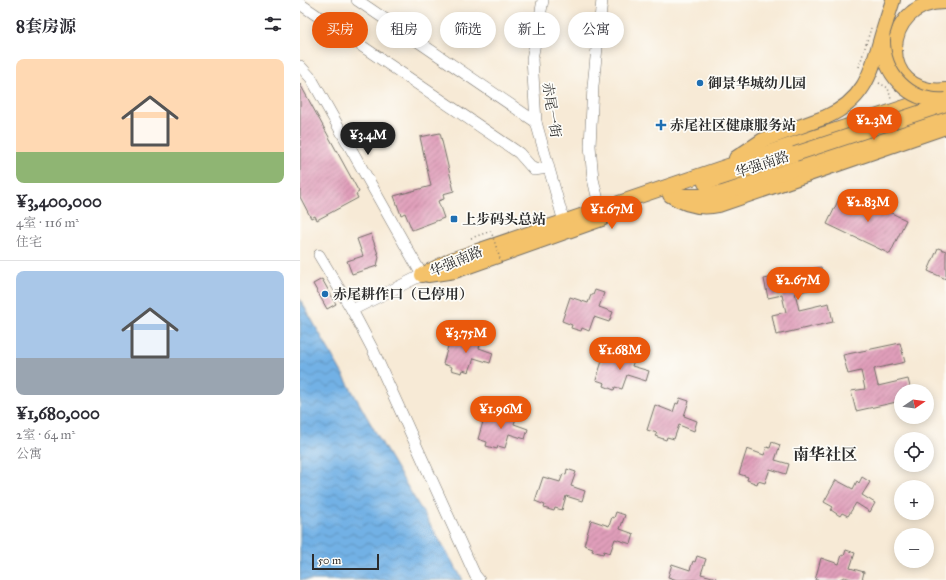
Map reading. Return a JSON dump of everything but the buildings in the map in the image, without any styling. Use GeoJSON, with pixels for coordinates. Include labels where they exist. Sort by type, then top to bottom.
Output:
{"type":"FeatureCollection","features":[{"type":"Feature","properties":{"kind":"main road"},"geometry":{"type":"LineString","coordinates":[[946,2],[939,0],[928,1],[911,9],[903,17],[897,27],[894,37],[894,46],[897,59],[903,72],[914,83],[922,87],[932,90],[946,90]]}},
{"type":"Feature","properties":{"kind":"main road"},"geometry":{"type":"LineString","coordinates":[[719,169],[763,140],[826,117],[849,104],[861,90],[870,72],[879,22],[891,4]]}},
{"type":"Feature","properties":{"kind":"main road"},"geometry":{"type":"LineString","coordinates":[[879,22],[884,34],[884,53],[891,72],[897,81],[906,89],[924,98],[946,100]]}},
{"type":"Feature","properties":{"kind":"main road","name":"华强南路"},"geometry":{"type":"LineString","coordinates":[[422,275],[451,260],[946,94]]}},
{"type":"Feature","properties":{"kind":"main road","name":"华强南路"},"geometry":{"type":"LineString","coordinates":[[422,275],[455,271],[670,195],[946,104]]}},
{"type":"Feature","properties":{"kind":"main road"},"geometry":{"type":"LineString","coordinates":[[670,195],[701,196],[723,193],[946,117]]}},
{"type":"Feature","properties":{"kind":"main road"},"geometry":{"type":"LineString","coordinates":[[670,195],[690,205],[700,207],[719,205],[946,127]]}},
{"type":"Feature","properties":{"kind":"street"},"geometry":{"type":"LineString","coordinates":[[358,0],[536,122]]}},
{"type":"Feature","properties":{"kind":"street","name":"赤尾一街"},"geometry":{"type":"LineString","coordinates":[[543,0],[532,60],[536,122],[564,222]]}},
{"type":"Feature","properties":{"kind":"street"},"geometry":{"type":"LineString","coordinates":[[600,210],[593,179],[590,146],[592,99],[602,0]]}},
{"type":"Feature","properties":{"kind":"street"},"geometry":{"type":"LineString","coordinates":[[300,4],[519,153],[534,170],[548,168]]}},
{"type":"Feature","properties":{"kind":"street"},"geometry":{"type":"LineString","coordinates":[[300,66],[311,78],[422,275],[352,310]]}},
{"type":"Feature","properties":{"kind":"street"},"geometry":{"type":"LineString","coordinates":[[319,254],[352,310],[372,348],[475,575],[479,580]]}},
{"type":"Feature","properties":{"kind":"path"},"geometry":{"type":"LineString","coordinates":[[857,72],[879,22]]}},
{"type":"Feature","properties":{"kind":"path"},"geometry":{"type":"LineString","coordinates":[[471,238],[491,231],[502,265]]}},
{"type":"Feature","properties":{"kind":"water"},"geometry":{"type":"Polygon","coordinates":[[[300,299],[384,447],[463,580],[300,580],[300,299]]]}},
{"type":"Feature","properties":{"kind":"place","name":"御景华城幼儿园"},"geometry":{"type":"Point","coordinates":[700,83]}},
{"type":"Feature","properties":{"kind":"place","name":"赤尾社区健康服务站"},"geometry":{"type":"Point","coordinates":[661,125]}},
{"type":"Feature","properties":{"kind":"place","name":"上步码头总站"},"geometry":{"type":"Point","coordinates":[454,219]}},
{"type":"Feature","properties":{"kind":"place","name":"赤尾耕作口（已停用）"},"geometry":{"type":"Point","coordinates":[325,294]}},
{"type":"Feature","properties":{"kind":"district","name":"南华社区"},"geometry":{"type":"Point","coordinates":[825,454]}}]}
